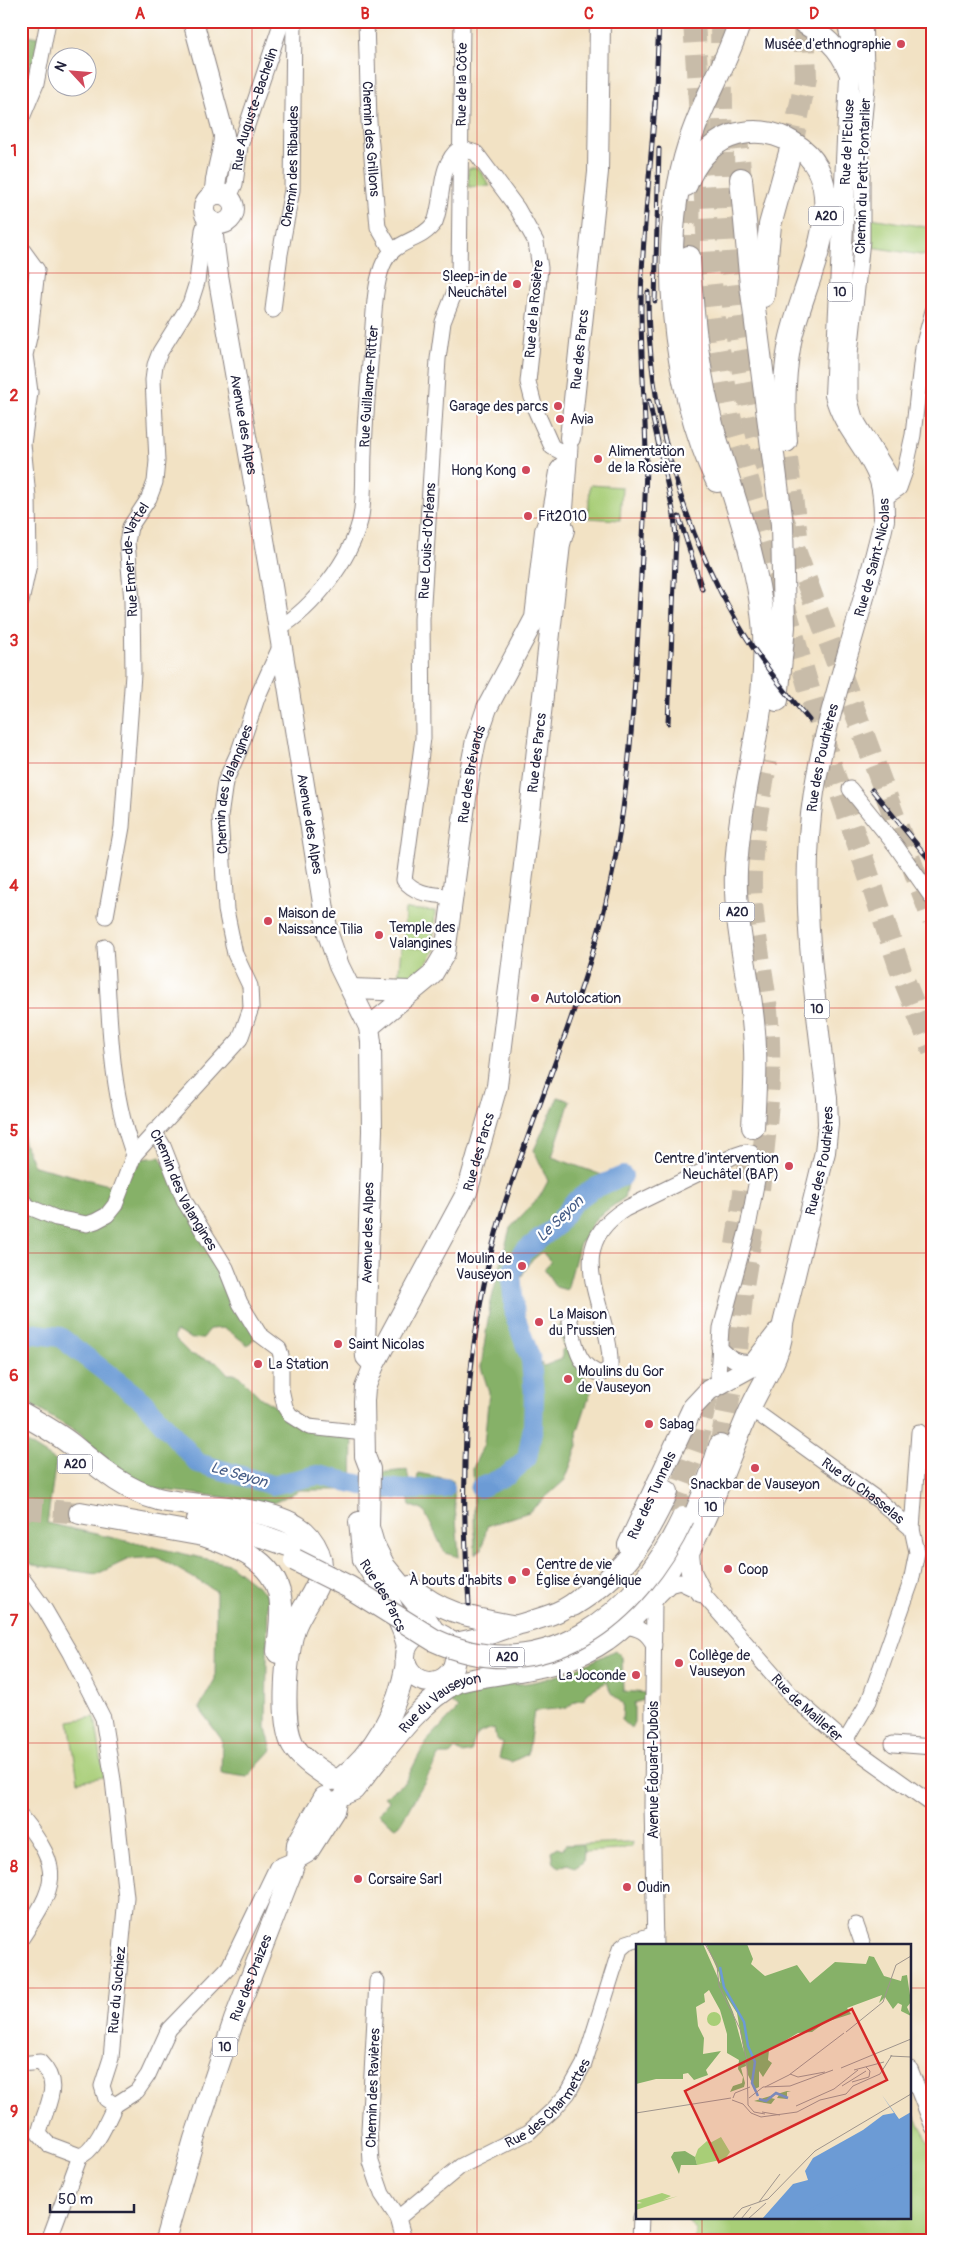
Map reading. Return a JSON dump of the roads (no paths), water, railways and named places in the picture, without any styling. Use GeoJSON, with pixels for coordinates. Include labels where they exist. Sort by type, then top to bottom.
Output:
{"type":"FeatureCollection","features":[{"type":"Feature","properties":{"kind":"highway"},"geometry":{"type":"LineString","coordinates":[[676,213],[682,169],[689,144],[740,21]]}},
{"type":"Feature","properties":{"kind":"highway","name":"A20"},"geometry":{"type":"LineString","coordinates":[[748,548],[701,446],[691,414],[683,377],[673,292],[676,213],[689,178],[698,162],[712,148],[730,137],[750,132],[778,136],[800,147],[810,157],[819,171],[826,194],[826,219],[799,307],[788,359],[784,412],[787,459]]}},
{"type":"Feature","properties":{"kind":"highway"},"geometry":{"type":"LineString","coordinates":[[764,377],[764,270],[770,225],[791,149]]}},
{"type":"Feature","properties":{"kind":"highway"},"geometry":{"type":"LineString","coordinates":[[741,179],[751,285],[780,497],[785,577],[782,657],[767,761]]}},
{"type":"Feature","properties":{"kind":"highway","name":"A20"},"geometry":{"type":"LineString","coordinates":[[689,257],[694,331],[704,389],[748,548],[761,604],[765,658],[763,698],[742,813],[736,874],[739,934],[754,1022],[755,1085],[753,1127]]}},
{"type":"Feature","properties":{"kind":"highway"},"geometry":{"type":"LineString","coordinates":[[21,1414],[58,1435],[109,1477],[137,1491],[178,1504],[272,1516],[295,1524],[310,1538],[318,1556],[320,1575],[314,1595],[299,1618],[291,1638],[285,1720],[289,1736],[296,1751],[333,1790]]}},
{"type":"Feature","properties":{"kind":"highway","name":"A20"},"geometry":{"type":"LineString","coordinates":[[21,1427],[44,1439],[100,1485],[122,1497],[150,1508],[238,1529],[297,1555]]}},
{"type":"Feature","properties":{"kind":"highway"},"geometry":{"type":"LineString","coordinates":[[659,1591],[694,1522],[720,1446]]}},
{"type":"Feature","properties":{"kind":"highway"},"geometry":{"type":"LineString","coordinates":[[573,1605],[601,1587],[627,1563],[639,1546],[666,1492]]}},
{"type":"Feature","properties":{"kind":"highway","name":"A20"},"geometry":{"type":"LineString","coordinates":[[80,1513],[264,1548],[297,1555],[340,1568],[430,1624],[456,1636],[484,1643],[520,1643],[556,1634],[576,1625],[606,1605],[644,1562],[678,1515]]}},
{"type":"Feature","properties":{"kind":"highway"},"geometry":{"type":"LineString","coordinates":[[206,1536],[232,1545],[253,1556],[266,1568],[275,1582],[281,1607],[276,1722],[278,1740],[283,1754],[296,1771],[333,1790]]}},
{"type":"Feature","properties":{"kind":"main road"},"geometry":{"type":"LineString","coordinates":[[193,21],[224,135],[224,144],[215,179],[222,196],[234,204],[232,218],[220,224],[209,220],[205,204],[222,196]]}},
{"type":"Feature","properties":{"kind":"main road","name":"Rue des Parcs"},"geometry":{"type":"LineString","coordinates":[[570,447],[598,172],[600,21]]}},
{"type":"Feature","properties":{"kind":"main road"},"geometry":{"type":"LineString","coordinates":[[807,25],[824,28],[835,21]]}},
{"type":"Feature","properties":{"kind":"main road","name":"Rue de l'Ecluse"},"geometry":{"type":"LineString","coordinates":[[847,21],[851,38],[844,230],[835,396],[841,414],[873,465],[880,482],[884,500]]}},
{"type":"Feature","properties":{"kind":"main road"},"geometry":{"type":"LineString","coordinates":[[807,25],[836,48],[849,72]]}},
{"type":"Feature","properties":{"kind":"main road","name":"Avenue des Alpes"},"geometry":{"type":"LineString","coordinates":[[218,275],[232,218]]}},
{"type":"Feature","properties":{"kind":"main road","name":"Avenue des Alpes"},"geometry":{"type":"LineString","coordinates":[[209,220],[280,636],[328,934],[338,966],[369,1027],[371,1042],[372,1131],[365,1353],[369,1362],[374,1365]]}},
{"type":"Feature","properties":{"kind":"main road","name":"Rue de Saint-Nicolas"},"geometry":{"type":"LineString","coordinates":[[837,692],[880,538],[884,520],[884,500]]}},
{"type":"Feature","properties":{"kind":"main road","name":"Rue des Parcs"},"geometry":{"type":"LineString","coordinates":[[443,1638],[390,1574],[379,1556],[369,1527],[360,1467],[365,1456],[365,1388],[374,1365],[467,1192],[497,1086],[560,544],[559,521]]}},
{"type":"Feature","properties":{"kind":"main road","name":"Rue des Brévards"},"geometry":{"type":"LineString","coordinates":[[369,1027],[432,975],[439,966],[448,941],[468,776],[476,740],[487,708],[535,618],[545,531],[559,521]]}},
{"type":"Feature","properties":{"kind":"main road","name":"Rue des Poudrières"},"geometry":{"type":"LineString","coordinates":[[659,1591],[681,1568],[701,1530],[750,1408],[773,1365],[783,1340],[783,1324],[826,1152],[827,1098],[809,934],[808,872],[814,793],[837,692]]}},
{"type":"Feature","properties":{"kind":"main road"},"geometry":{"type":"LineString","coordinates":[[351,989],[411,991]]}},
{"type":"Feature","properties":{"kind":"main road","name":"Rue des Tunnels"},"geometry":{"type":"LineString","coordinates":[[573,1605],[624,1550],[693,1407],[703,1395],[745,1372],[756,1362],[783,1324]]}},
{"type":"Feature","properties":{"kind":"main road"},"geometry":{"type":"LineString","coordinates":[[722,1384],[750,1408]]}},
{"type":"Feature","properties":{"kind":"main road","name":"Rue des Parcs"},"geometry":{"type":"LineString","coordinates":[[333,1790],[356,1766],[389,1718],[400,1693],[407,1655],[404,1632],[390,1602],[363,1560],[359,1534],[365,1496]]}},
{"type":"Feature","properties":{"kind":"main road"},"geometry":{"type":"LineString","coordinates":[[689,1553],[691,1572],[701,1592]]}},
{"type":"Feature","properties":{"kind":"main road","name":"Rue des Parcs"},"geometry":{"type":"LineString","coordinates":[[390,1574],[436,1605],[451,1612],[466,1617],[514,1626]]}},
{"type":"Feature","properties":{"kind":"main road","name":"10"},"geometry":{"type":"LineString","coordinates":[[625,1626],[659,1591]]}},
{"type":"Feature","properties":{"kind":"main road","name":"10"},"geometry":{"type":"LineString","coordinates":[[443,1638],[479,1638],[553,1615],[573,1605]]}},
{"type":"Feature","properties":{"kind":"main road"},"geometry":{"type":"LineString","coordinates":[[514,1626],[508,1642],[508,1652],[512,1662],[521,1670]]}},
{"type":"Feature","properties":{"kind":"main road","name":"Rue du Vauseyon"},"geometry":{"type":"LineString","coordinates":[[333,1790],[354,1790],[434,1698],[452,1685],[472,1678],[564,1662],[584,1654],[625,1626]]}},
{"type":"Feature","properties":{"kind":"main road"},"geometry":{"type":"LineString","coordinates":[[418,1634],[443,1638],[455,1658],[453,1665],[442,1679],[430,1682],[415,1677],[407,1655],[418,1634]]}},
{"type":"Feature","properties":{"kind":"main road","name":"Rue du Vauseyon"},"geometry":{"type":"LineString","coordinates":[[453,1665],[492,1665],[521,1670]]}},
{"type":"Feature","properties":{"kind":"main road","name":"Rue du Vauseyon"},"geometry":{"type":"LineString","coordinates":[[396,1740],[405,1713],[430,1682]]}},
{"type":"Feature","properties":{"kind":"main road","name":"Rue des Draizes"},"geometry":{"type":"LineString","coordinates":[[166,2240],[194,2139],[234,2020],[296,1859],[297,1844],[333,1790]]}},
{"type":"Feature","properties":{"kind":"street"},"geometry":{"type":"LineString","coordinates":[[21,120],[36,84],[48,21]]}},
{"type":"Feature","properties":{"kind":"street","name":"Rue Auguste-Bachelin"},"geometry":{"type":"LineString","coordinates":[[222,196],[235,184],[240,146],[282,21]]}},
{"type":"Feature","properties":{"kind":"street","name":"Chemin des Ribaudes"},"geometry":{"type":"LineString","coordinates":[[273,310],[280,254],[292,190],[294,21]]}},
{"type":"Feature","properties":{"kind":"street","name":"Chemin des Grillons"},"geometry":{"type":"LineString","coordinates":[[366,21],[369,122],[378,227],[392,251]]}},
{"type":"Feature","properties":{"kind":"street","name":"Rue de la Côte"},"geometry":{"type":"LineString","coordinates":[[460,148],[462,21]]}},
{"type":"Feature","properties":{"kind":"street","name":"Chemin du Petit-Pontarlier"},"geometry":{"type":"LineString","coordinates":[[864,21],[867,87],[862,138],[862,240],[850,354],[850,400],[855,418],[890,475],[884,500]]}},
{"type":"Feature","properties":{"kind":"street"},"geometry":{"type":"LineString","coordinates":[[392,251],[401,243],[430,230],[439,212],[446,167],[451,154],[460,148]]}},
{"type":"Feature","properties":{"kind":"street","name":"Rue de la Rosière"},"geometry":{"type":"LineString","coordinates":[[460,148],[476,153],[518,208],[536,242],[540,268],[529,388],[535,409],[552,446],[570,447]]}},
{"type":"Feature","properties":{"kind":"street","name":"Rue Louis-d'Orléans"},"geometry":{"type":"LineString","coordinates":[[454,896],[418,892],[412,889],[404,880],[423,738],[422,619],[438,359],[443,322],[459,281],[460,148]]}},
{"type":"Feature","properties":{"kind":"street","name":"Rue Emer-de-Vattel"},"geometry":{"type":"LineString","coordinates":[[106,916],[122,827],[133,674],[132,601],[127,542],[130,527],[149,498],[155,482],[157,461],[153,380],[155,365],[160,352],[190,304],[197,282],[203,230],[209,220]]}},
{"type":"Feature","properties":{"kind":"street"},"geometry":{"type":"LineString","coordinates":[[21,248],[37,270],[30,333],[25,355],[30,392],[23,444],[28,496],[30,564],[21,602]]}},
{"type":"Feature","properties":{"kind":"street","name":"Rue Guillaume-Ritter"},"geometry":{"type":"LineString","coordinates":[[280,636],[326,584],[347,553],[361,519],[365,416],[373,322],[382,266],[392,251]]}},
{"type":"Feature","properties":{"kind":"street","name":"Rue de Saint-Nicolas"},"geometry":{"type":"LineString","coordinates":[[884,500],[899,488],[905,471],[913,435],[923,347],[933,311]]}},
{"type":"Feature","properties":{"kind":"street"},"geometry":{"type":"LineString","coordinates":[[559,521],[558,469],[570,447]]}},
{"type":"Feature","properties":{"kind":"street","name":"Chemin des Valangines"},"geometry":{"type":"LineString","coordinates":[[280,636],[239,751],[225,782],[220,817],[226,910],[235,954],[250,986],[251,1008],[240,1039],[154,1131],[164,1146],[185,1202],[226,1268],[240,1303],[259,1334],[279,1349],[281,1355],[280,1389],[285,1407],[290,1415],[309,1427],[364,1433]]}},
{"type":"Feature","properties":{"kind":"street"},"geometry":{"type":"LineString","coordinates":[[850,790],[896,846],[933,900]]}},
{"type":"Feature","properties":{"kind":"street"},"geometry":{"type":"LineString","coordinates":[[105,947],[112,1054],[126,1134],[134,1155]]}},
{"type":"Feature","properties":{"kind":"street"},"geometry":{"type":"LineString","coordinates":[[21,1200],[29,1207],[56,1218],[87,1224],[96,1221],[107,1215],[115,1205],[134,1155],[154,1131]]}},
{"type":"Feature","properties":{"kind":"street"},"geometry":{"type":"LineString","coordinates":[[570,1322],[583,1364],[590,1370],[601,1374],[610,1368],[610,1354],[592,1277],[590,1259],[598,1233],[613,1216],[745,1152],[751,1154],[759,1169],[748,1227],[732,1282],[719,1347],[718,1375],[722,1384]]}},
{"type":"Feature","properties":{"kind":"street"},"geometry":{"type":"LineString","coordinates":[[719,1347],[734,1361],[744,1363],[756,1362]]}},
{"type":"Feature","properties":{"kind":"street","name":"Rue du Chasselas"},"geometry":{"type":"LineString","coordinates":[[750,1408],[878,1500],[912,1529],[917,1552],[911,1582],[869,1701],[846,1742]]}},
{"type":"Feature","properties":{"kind":"street"},"geometry":{"type":"LineString","coordinates":[[912,1529],[919,1432]]}},
{"type":"Feature","properties":{"kind":"street","name":"Rue du Suchiez"},"geometry":{"type":"LineString","coordinates":[[21,1577],[45,1610],[70,1653],[103,1718],[113,1780],[126,1897],[111,2058],[102,2086],[106,2099],[115,2105]]}},
{"type":"Feature","properties":{"kind":"street"},"geometry":{"type":"LineString","coordinates":[[659,1591],[680,1582],[701,1592]]}},
{"type":"Feature","properties":{"kind":"street","name":"Avenue Édouard-Dubois"},"geometry":{"type":"LineString","coordinates":[[654,1939],[652,1806],[654,1646],[659,1591]]}},
{"type":"Feature","properties":{"kind":"street","name":"Rue de Maillefer"},"geometry":{"type":"LineString","coordinates":[[701,1592],[791,1695],[846,1742],[933,1805]]}},
{"type":"Feature","properties":{"kind":"street"},"geometry":{"type":"LineString","coordinates":[[625,1626],[645,1632],[654,1646]]}},
{"type":"Feature","properties":{"kind":"street"},"geometry":{"type":"LineString","coordinates":[[893,1744],[933,1748]]}},
{"type":"Feature","properties":{"kind":"street"},"geometry":{"type":"LineString","coordinates":[[21,1817],[42,1844],[50,1871],[48,1893],[44,1903],[21,1939]]}},
{"type":"Feature","properties":{"kind":"street"},"geometry":{"type":"LineString","coordinates":[[21,2064],[40,2062],[50,2072],[54,2086],[42,2117],[39,2134],[48,2144],[80,2156],[86,2154],[93,2146],[115,2105],[137,2091],[148,2075],[169,2029],[229,1967],[277,1867],[296,1859]]}},
{"type":"Feature","properties":{"kind":"street"},"geometry":{"type":"LineString","coordinates":[[856,1925],[863,1944]]}},
{"type":"Feature","properties":{"kind":"street","name":"Rue des Charmettes"},"geometry":{"type":"LineString","coordinates":[[398,2218],[461,2166],[529,2132],[554,2109],[568,2093],[584,2064],[620,1949],[627,1943],[654,1939]]}},
{"type":"Feature","properties":{"kind":"street","name":"Chemin des Ravières"},"geometry":{"type":"LineString","coordinates":[[377,1980],[368,2130],[371,2162],[382,2194],[398,2218]]}},
{"type":"Feature","properties":{"kind":"street"},"geometry":{"type":"LineString","coordinates":[[912,2074],[933,2127]]}},
{"type":"Feature","properties":{"kind":"street"},"geometry":{"type":"LineString","coordinates":[[50,2240],[80,2156]]}},
{"type":"Feature","properties":{"kind":"street"},"geometry":{"type":"LineString","coordinates":[[398,2218],[404,2240]]}},
{"type":"Feature","properties":{"kind":"street"},"geometry":{"type":"LineString","coordinates":[[640,2240],[641,2218]]}},
{"type":"Feature","properties":{"kind":"waterway","name":"Le Seyon"},"geometry":{"type":"LineString","coordinates":[[480,1488],[508,1475],[527,1458],[533,1427],[534,1395],[531,1360],[515,1316],[511,1274],[522,1253],[555,1227],[573,1203],[592,1189],[623,1176]]}},
{"type":"Feature","properties":{"kind":"waterway","name":"Le Seyon"},"geometry":{"type":"LineString","coordinates":[[21,1332],[60,1337],[143,1401],[198,1463],[272,1485],[318,1475],[362,1485],[403,1490],[445,1488]]}},
{"type":"Feature","properties":{"kind":"tunnel"},"geometry":{"type":"LineString","coordinates":[[694,21],[709,264],[716,331],[731,421],[831,765],[904,980],[933,1051]]}},
{"type":"Feature","properties":{"kind":"tunnel"},"geometry":{"type":"LineString","coordinates":[[721,21],[724,193],[733,308],[753,421],[769,476]]}},
{"type":"Feature","properties":{"kind":"tunnel"},"geometry":{"type":"LineString","coordinates":[[791,149],[806,78],[804,21]]}},
{"type":"Feature","properties":{"kind":"tunnel"},"geometry":{"type":"LineString","coordinates":[[736,128],[741,179]]}},
{"type":"Feature","properties":{"kind":"tunnel"},"geometry":{"type":"LineString","coordinates":[[689,257],[690,165]]}},
{"type":"Feature","properties":{"kind":"tunnel"},"geometry":{"type":"LineString","coordinates":[[787,459],[797,535]]}},
{"type":"Feature","properties":{"kind":"tunnel"},"geometry":{"type":"LineString","coordinates":[[783,518],[933,921]]}},
{"type":"Feature","properties":{"kind":"tunnel"},"geometry":{"type":"LineString","coordinates":[[759,1189],[768,1105],[769,1042],[766,1003],[753,911],[751,874],[755,831],[767,761]]}},
{"type":"Feature","properties":{"kind":"tunnel"},"geometry":{"type":"LineString","coordinates":[[736,1245],[748,1166]]}},
{"type":"Feature","properties":{"kind":"tunnel"},"geometry":{"type":"LineString","coordinates":[[720,1446],[736,1362],[743,1286],[753,1225]]}},
{"type":"Feature","properties":{"kind":"tunnel"},"geometry":{"type":"LineString","coordinates":[[672,1513],[696,1446],[711,1380]]}},
{"type":"Feature","properties":{"kind":"tunnel"},"geometry":{"type":"LineString","coordinates":[[21,1508],[80,1513]]}},
{"type":"Feature","properties":{"kind":"railway"},"geometry":{"type":"LineString","coordinates":[[655,109],[659,21]]}},
{"type":"Feature","properties":{"kind":"railway"},"geometry":{"type":"LineString","coordinates":[[469,1604],[466,1554],[465,1454],[472,1355],[480,1306],[490,1257],[503,1209],[565,1036],[594,948],[606,904],[615,859],[628,768],[639,615],[646,454],[641,283],[655,102]]}},
{"type":"Feature","properties":{"kind":"railway"},"geometry":{"type":"LineString","coordinates":[[655,301],[659,149]]}},
{"type":"Feature","properties":{"kind":"railway"},"geometry":{"type":"LineString","coordinates":[[648,292],[649,335],[653,377],[661,420],[671,463],[699,545],[717,584],[745,635],[780,685],[809,720]]}},
{"type":"Feature","properties":{"kind":"railway"},"geometry":{"type":"LineString","coordinates":[[649,401],[674,515],[676,537],[668,723]]}},
{"type":"Feature","properties":{"kind":"railway"},"geometry":{"type":"LineString","coordinates":[[679,517],[702,589]]}},
{"type":"Feature","properties":{"kind":"railway"},"geometry":{"type":"LineString","coordinates":[[872,790],[933,864]]}},
{"type":"Feature","properties":{"kind":"place","name":"Musée d'ethnographie"},"geometry":{"type":"Point","coordinates":[901,44]}},
{"type":"Feature","properties":{"kind":"place","name":"Sleep-in de Neuchâtel"},"geometry":{"type":"Point","coordinates":[517,284]}},
{"type":"Feature","properties":{"kind":"place","name":"Garage des parcs"},"geometry":{"type":"Point","coordinates":[558,406]}},
{"type":"Feature","properties":{"kind":"place","name":"Avia"},"geometry":{"type":"Point","coordinates":[560,419]}},
{"type":"Feature","properties":{"kind":"place","name":"Alimentation de la Rosière"},"geometry":{"type":"Point","coordinates":[598,459]}},
{"type":"Feature","properties":{"kind":"place","name":"Hong Kong"},"geometry":{"type":"Point","coordinates":[526,470]}},
{"type":"Feature","properties":{"kind":"place","name":"Fit2010"},"geometry":{"type":"Point","coordinates":[528,516]}},
{"type":"Feature","properties":{"kind":"place","name":"Maison de Naissance Tilia"},"geometry":{"type":"Point","coordinates":[268,921]}},
{"type":"Feature","properties":{"kind":"place","name":"Temple des Valangines"},"geometry":{"type":"Point","coordinates":[379,935]}},
{"type":"Feature","properties":{"kind":"place","name":"Autolocation"},"geometry":{"type":"Point","coordinates":[535,998]}},
{"type":"Feature","properties":{"kind":"place","name":"Centre d'intervention Neuchâtel (BAP)"},"geometry":{"type":"Point","coordinates":[789,1166]}},
{"type":"Feature","properties":{"kind":"place","name":"Moulin de Vauseyon"},"geometry":{"type":"Point","coordinates":[522,1266]}},
{"type":"Feature","properties":{"kind":"place","name":"La Maison du Prussien"},"geometry":{"type":"Point","coordinates":[539,1322]}},
{"type":"Feature","properties":{"kind":"place","name":"Saint Nicolas"},"geometry":{"type":"Point","coordinates":[338,1344]}},
{"type":"Feature","properties":{"kind":"place","name":"La Station"},"geometry":{"type":"Point","coordinates":[258,1364]}},
{"type":"Feature","properties":{"kind":"place","name":"Moulins du Gor de Vauseyon"},"geometry":{"type":"Point","coordinates":[568,1379]}},
{"type":"Feature","properties":{"kind":"place","name":"Sabag"},"geometry":{"type":"Point","coordinates":[649,1424]}},
{"type":"Feature","properties":{"kind":"place","name":"Snackbar de Vauseyon"},"geometry":{"type":"Point","coordinates":[755,1468]}},
{"type":"Feature","properties":{"kind":"place","name":"Coop"},"geometry":{"type":"Point","coordinates":[728,1569]}},
{"type":"Feature","properties":{"kind":"place","name":"Centre de vie Église évangélique"},"geometry":{"type":"Point","coordinates":[526,1572]}},
{"type":"Feature","properties":{"kind":"place","name":"À bouts d'habits"},"geometry":{"type":"Point","coordinates":[512,1580]}},
{"type":"Feature","properties":{"kind":"place","name":"Collège de Vauseyon"},"geometry":{"type":"Point","coordinates":[679,1663]}},
{"type":"Feature","properties":{"kind":"place","name":"La Joconde"},"geometry":{"type":"Point","coordinates":[636,1675]}},
{"type":"Feature","properties":{"kind":"place","name":"Corsaire Sarl"},"geometry":{"type":"Point","coordinates":[358,1879]}},
{"type":"Feature","properties":{"kind":"place","name":"Oudin"},"geometry":{"type":"Point","coordinates":[627,1887]}}]}
